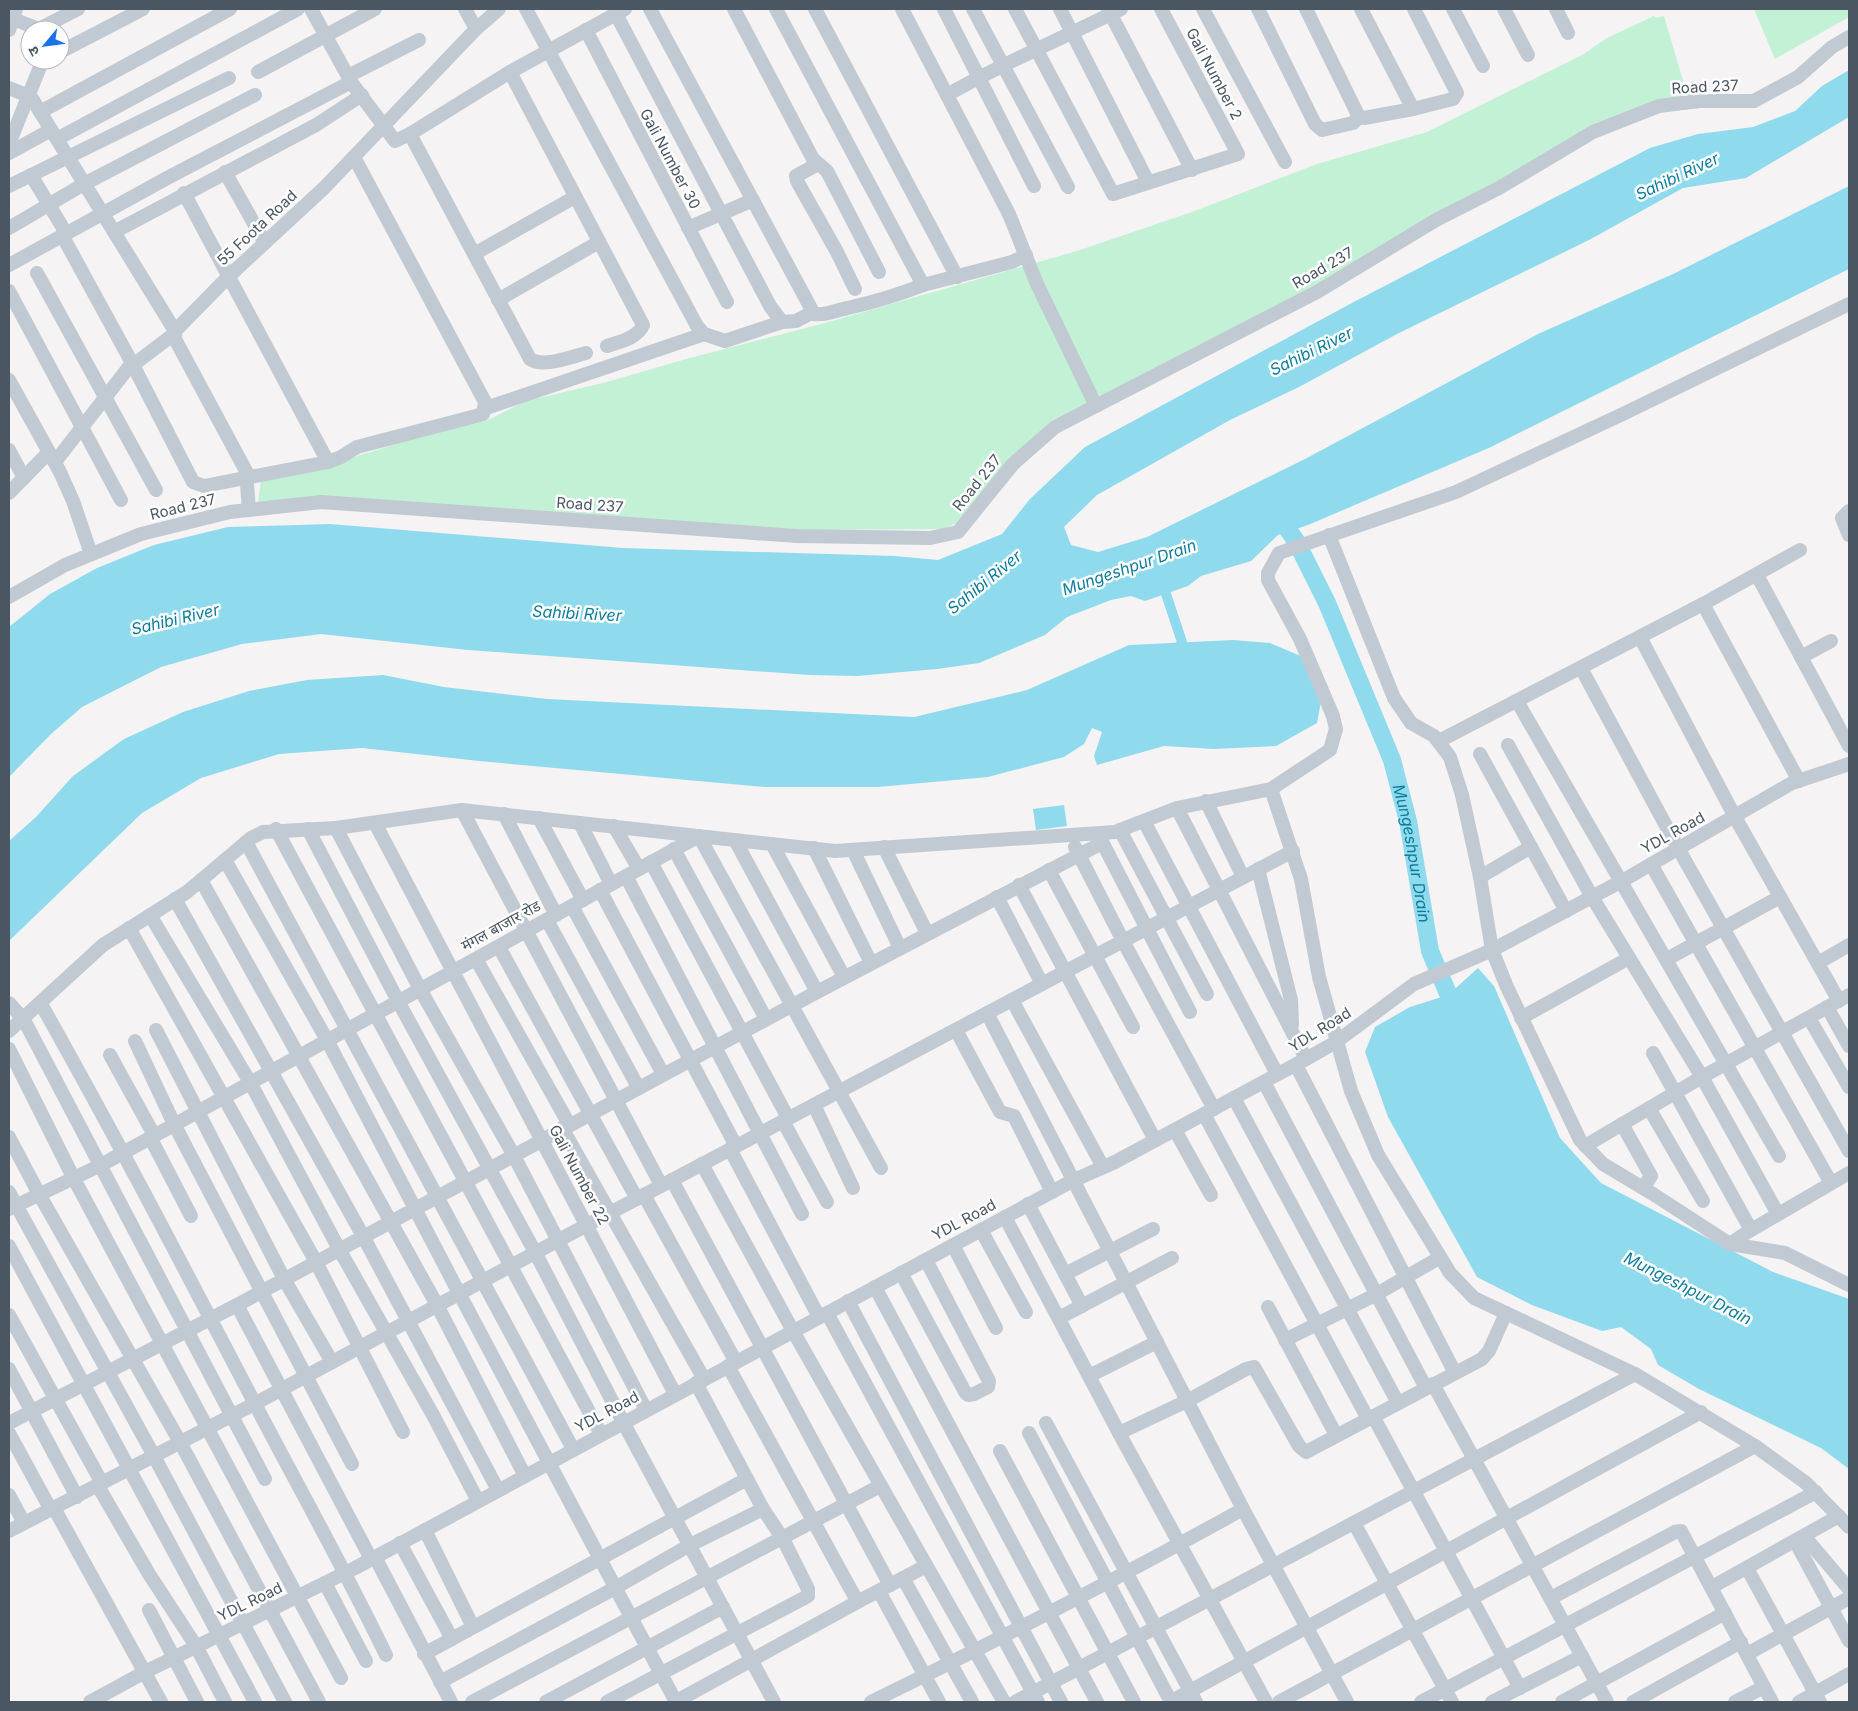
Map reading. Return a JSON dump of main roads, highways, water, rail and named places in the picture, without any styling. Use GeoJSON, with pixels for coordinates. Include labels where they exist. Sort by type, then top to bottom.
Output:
{"type":"FeatureCollection","features":[{"type":"Feature","properties":{"kind":"water","name":"Sahibi River"},"geometry":{"type":"Polygon","coordinates":[[[1849,70],[1849,117],[1746,178],[1683,188],[1589,240],[1397,334],[1299,387],[1230,420],[1097,495],[1064,527],[1071,545],[1098,552],[1147,537],[1305,459],[1538,334],[1673,274],[1849,186],[1849,269],[1491,447],[1308,525],[1278,535],[1251,561],[1201,576],[1188,586],[1145,601],[1131,596],[1111,600],[1067,617],[1045,635],[979,663],[937,669],[857,676],[809,675],[468,650],[321,634],[242,644],[161,667],[82,707],[50,735],[9,777],[9,627],[50,594],[97,568],[154,545],[228,527],[330,524],[623,548],[895,556],[938,560],[1002,534],[1030,499],[1085,447],[1350,304],[1650,148],[1698,134],[1753,127],[1795,111],[1822,86],[1849,70]]]}},
{"type":"Feature","properties":{"kind":"water"},"geometry":{"type":"Polygon","coordinates":[[[1233,640],[1270,643],[1303,657],[1321,701],[1317,723],[1276,746],[1214,749],[1164,746],[1097,765],[1094,756],[1102,732],[1092,728],[1084,744],[1064,757],[988,777],[878,787],[765,787],[479,761],[362,748],[279,754],[201,778],[142,813],[9,941],[9,841],[36,817],[73,776],[124,739],[183,712],[249,691],[307,680],[383,675],[444,687],[547,699],[914,717],[1027,690],[1129,645],[1233,640]]]}},
{"type":"Feature","properties":{"kind":"water"},"geometry":{"type":"Polygon","coordinates":[[[1064,805],[1067,826],[1036,830],[1033,809],[1064,805]]]}},
{"type":"Feature","properties":{"kind":"water"},"geometry":{"type":"Polygon","coordinates":[[[1478,968],[1494,986],[1560,1138],[1601,1183],[1773,1272],[1849,1299],[1849,1469],[1821,1448],[1699,1389],[1658,1365],[1651,1349],[1621,1327],[1602,1331],[1532,1305],[1477,1277],[1388,1117],[1365,1052],[1375,1027],[1410,1007],[1448,995],[1478,968]]]}},
{"type":"Feature","properties":{"kind":"waterway","name":"Mungeshpur Drain"},"geometry":{"type":"LineString","coordinates":[[1274,515],[1277,514],[1296,541],[1327,603],[1392,760],[1408,821],[1430,951],[1458,1017]]}},
{"type":"Feature","properties":{"kind":"waterway"},"geometry":{"type":"LineString","coordinates":[[1166,594],[1182,642],[1176,654]]}}]}
